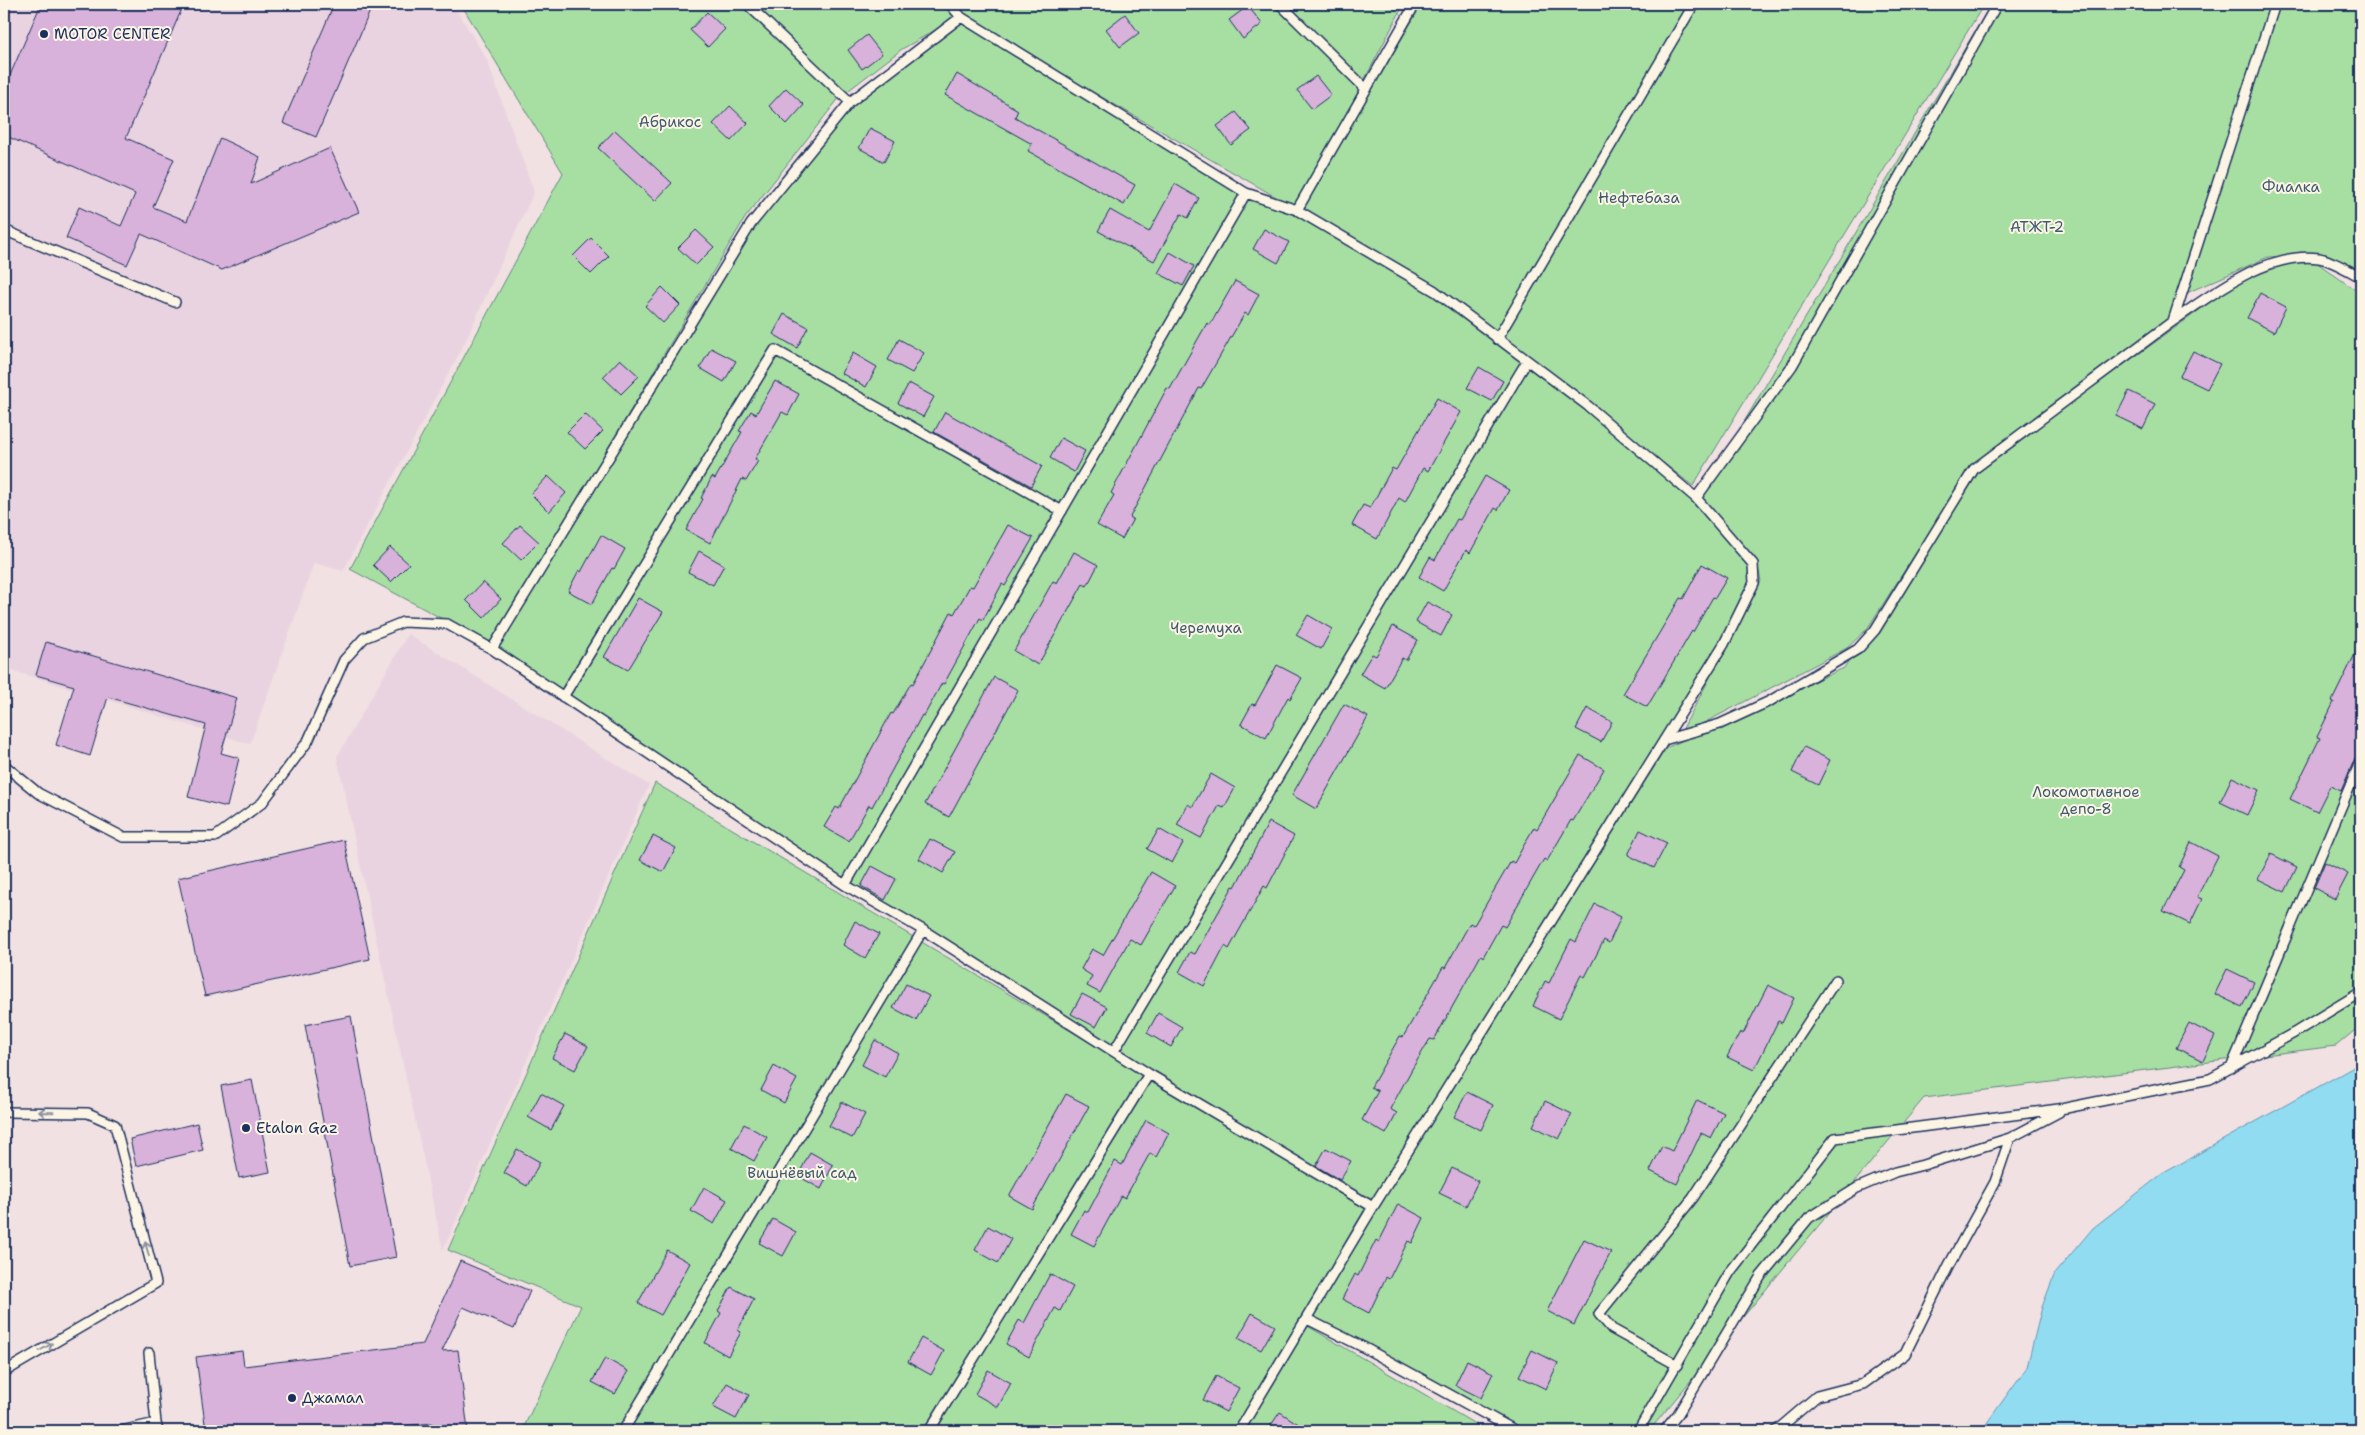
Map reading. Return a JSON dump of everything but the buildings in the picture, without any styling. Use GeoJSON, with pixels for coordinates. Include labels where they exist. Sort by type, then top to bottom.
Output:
{"type":"FeatureCollection","features":[{"type":"Feature","properties":{"kind":"lane"},"geometry":{"type":"LineString","coordinates":[[747,4],[850,102]]}},
{"type":"Feature","properties":{"kind":"lane"},"geometry":{"type":"LineString","coordinates":[[950,4],[961,17],[1246,193],[1297,210],[1435,291],[1588,406],[1696,498],[1753,564],[1754,583],[1724,644],[1373,1207],[1239,1431]]}},
{"type":"Feature","properties":{"kind":"lane"},"geometry":{"type":"LineString","coordinates":[[1280,4],[1366,89]]}},
{"type":"Feature","properties":{"kind":"lane"},"geometry":{"type":"LineString","coordinates":[[1297,210],[1415,4]]}},
{"type":"Feature","properties":{"kind":"lane"},"geometry":{"type":"LineString","coordinates":[[1497,338],[1694,4]]}},
{"type":"Feature","properties":{"kind":"lane"},"geometry":{"type":"LineString","coordinates":[[1696,498],[1792,366],[1997,4]]}},
{"type":"Feature","properties":{"kind":"lane"},"geometry":{"type":"LineString","coordinates":[[2174,321],[2274,4]]}},
{"type":"Feature","properties":{"kind":"lane"},"geometry":{"type":"LineString","coordinates":[[492,648],[752,224],[850,102],[961,17]]}},
{"type":"Feature","properties":{"kind":"lane"},"geometry":{"type":"LineString","coordinates":[[845,885],[1246,193]]}},
{"type":"Feature","properties":{"kind":"lane"},"geometry":{"type":"LineString","coordinates":[[4,230],[175,302]]}},
{"type":"Feature","properties":{"kind":"lane"},"geometry":{"type":"LineString","coordinates":[[1664,740],[1720,724],[1770,701],[1858,649],[1875,630],[1974,468],[2222,288],[2278,259],[2320,258],[2361,277]]}},
{"type":"Feature","properties":{"kind":"lane"},"geometry":{"type":"LineString","coordinates":[[563,697],[775,350],[1062,511]]}},
{"type":"Feature","properties":{"kind":"lane"},"geometry":{"type":"LineString","coordinates":[[1114,1051],[1527,361]]}},
{"type":"Feature","properties":{"kind":"lane"},"geometry":{"type":"LineString","coordinates":[[4,765],[38,793],[122,837],[215,837],[262,803],[308,741],[344,660],[364,638],[403,622],[447,624],[492,648],[845,885],[923,930],[1149,1074],[1373,1207]]}},
{"type":"Feature","properties":{"kind":"lane"},"geometry":{"type":"LineString","coordinates":[[2231,1068],[2361,760]]}},
{"type":"Feature","properties":{"kind":"lane"},"geometry":{"type":"LineString","coordinates":[[623,1431],[923,930]]}},
{"type":"Feature","properties":{"kind":"lane"},"geometry":{"type":"LineString","coordinates":[[1677,1365],[1612,1329],[1599,1314],[1693,1198],[1836,980]]}},
{"type":"Feature","properties":{"kind":"lane"},"geometry":{"type":"LineString","coordinates":[[1638,1431],[1730,1272],[1835,1138],[2066,1108],[2210,1079],[2361,992]]}},
{"type":"Feature","properties":{"kind":"lane"},"geometry":{"type":"LineString","coordinates":[[929,1431],[1149,1074]]}},
{"type":"Feature","properties":{"kind":"lane"},"geometry":{"type":"LineString","coordinates":[[1664,1431],[1678,1414],[1761,1276],[1808,1218],[1857,1188],[1895,1172],[1923,1166],[2010,1138],[2066,1108]]}},
{"type":"Feature","properties":{"kind":"lane"},"geometry":{"type":"LineString","coordinates":[[4,1112],[88,1113],[115,1125],[156,1283],[4,1372]]}},
{"type":"Feature","properties":{"kind":"lane"},"geometry":{"type":"LineString","coordinates":[[1776,1431],[1817,1396],[1862,1384],[1905,1354],[1949,1265],[1995,1182],[2010,1138]]}},
{"type":"Feature","properties":{"kind":"lane"},"geometry":{"type":"LineString","coordinates":[[1307,1319],[1364,1347],[1516,1431]]}},
{"type":"Feature","properties":{"kind":"lane"},"geometry":{"type":"LineString","coordinates":[[121,1431],[157,1427],[149,1353]]}},
{"type":"Feature","properties":{"kind":"shaded area"},"geometry":{"type":"Polygon","coordinates":[[[4,4],[453,4],[487,60],[534,192],[461,350],[343,571],[314,563],[250,744],[4,668],[4,4]]]}},
{"type":"Feature","properties":{"kind":"shaded area"},"geometry":{"type":"Polygon","coordinates":[[[408,634],[649,785],[443,1250],[337,757],[408,634]]]}},
{"type":"Feature","properties":{"kind":"green space","name":"Абрикос"},"geometry":{"type":"Polygon","coordinates":[[[461,4],[1404,4],[1297,209],[960,16],[902,49],[840,97],[745,218],[491,645],[350,569],[563,173],[461,4]]]}},
{"type":"Feature","properties":{"kind":"green space","name":"Нефтебаза"},"geometry":{"type":"Polygon","coordinates":[[[1422,4],[1984,4],[1693,486],[1438,288],[1303,208],[1422,4]]]}},
{"type":"Feature","properties":{"kind":"green space","name":"АТЖТ-2"},"geometry":{"type":"Polygon","coordinates":[[[1991,4],[2270,4],[2168,320],[1970,469],[1867,629],[1847,648],[1679,736],[1761,581],[1756,559],[1699,498],[1991,4]]]}},
{"type":"Feature","properties":{"kind":"green space","name":"Фиалка"},"geometry":{"type":"Polygon","coordinates":[[[2280,4],[2361,4],[2361,275],[2321,255],[2268,257],[2182,295],[2280,4]]]}},
{"type":"Feature","properties":{"kind":"green space","name":"Черемуха"},"geometry":{"type":"Polygon","coordinates":[[[961,17],[1246,193],[1297,210],[1435,291],[1527,361],[1696,498],[1753,564],[1754,583],[1664,740],[1373,1207],[845,885],[492,649],[751,224],[850,102],[961,17]]]}},
{"type":"Feature","properties":{"kind":"green space","name":"Локомотивное депо-8"},"geometry":{"type":"Polygon","coordinates":[[[2266,262],[2316,262],[2361,294],[2361,1025],[2336,1046],[1924,1098],[1649,1431],[1517,1431],[1309,1319],[1666,748],[1844,668],[1971,475],[2266,262]]]}},
{"type":"Feature","properties":{"kind":"green space","name":"Вишнёвый сад"},"geometry":{"type":"Polygon","coordinates":[[[655,783],[1366,1207],[1299,1321],[1487,1431],[522,1431],[581,1306],[448,1250],[655,783]]]}},
{"type":"Feature","properties":{"kind":"water"},"geometry":{"type":"Polygon","coordinates":[[[2361,1063],[2361,1431],[1977,1431],[1984,1427],[2027,1367],[2042,1307],[2055,1273],[2093,1228],[2162,1174],[2361,1063]]]}},
{"type":"Feature","properties":{"kind":"place","name":"MOTOR CENTER"},"geometry":{"type":"Point","coordinates":[44,34]}},
{"type":"Feature","properties":{"kind":"place","name":"Etalon Gaz"},"geometry":{"type":"Point","coordinates":[246,1128]}},
{"type":"Feature","properties":{"kind":"place","name":"Джамал"},"geometry":{"type":"Point","coordinates":[292,1398]}}]}
